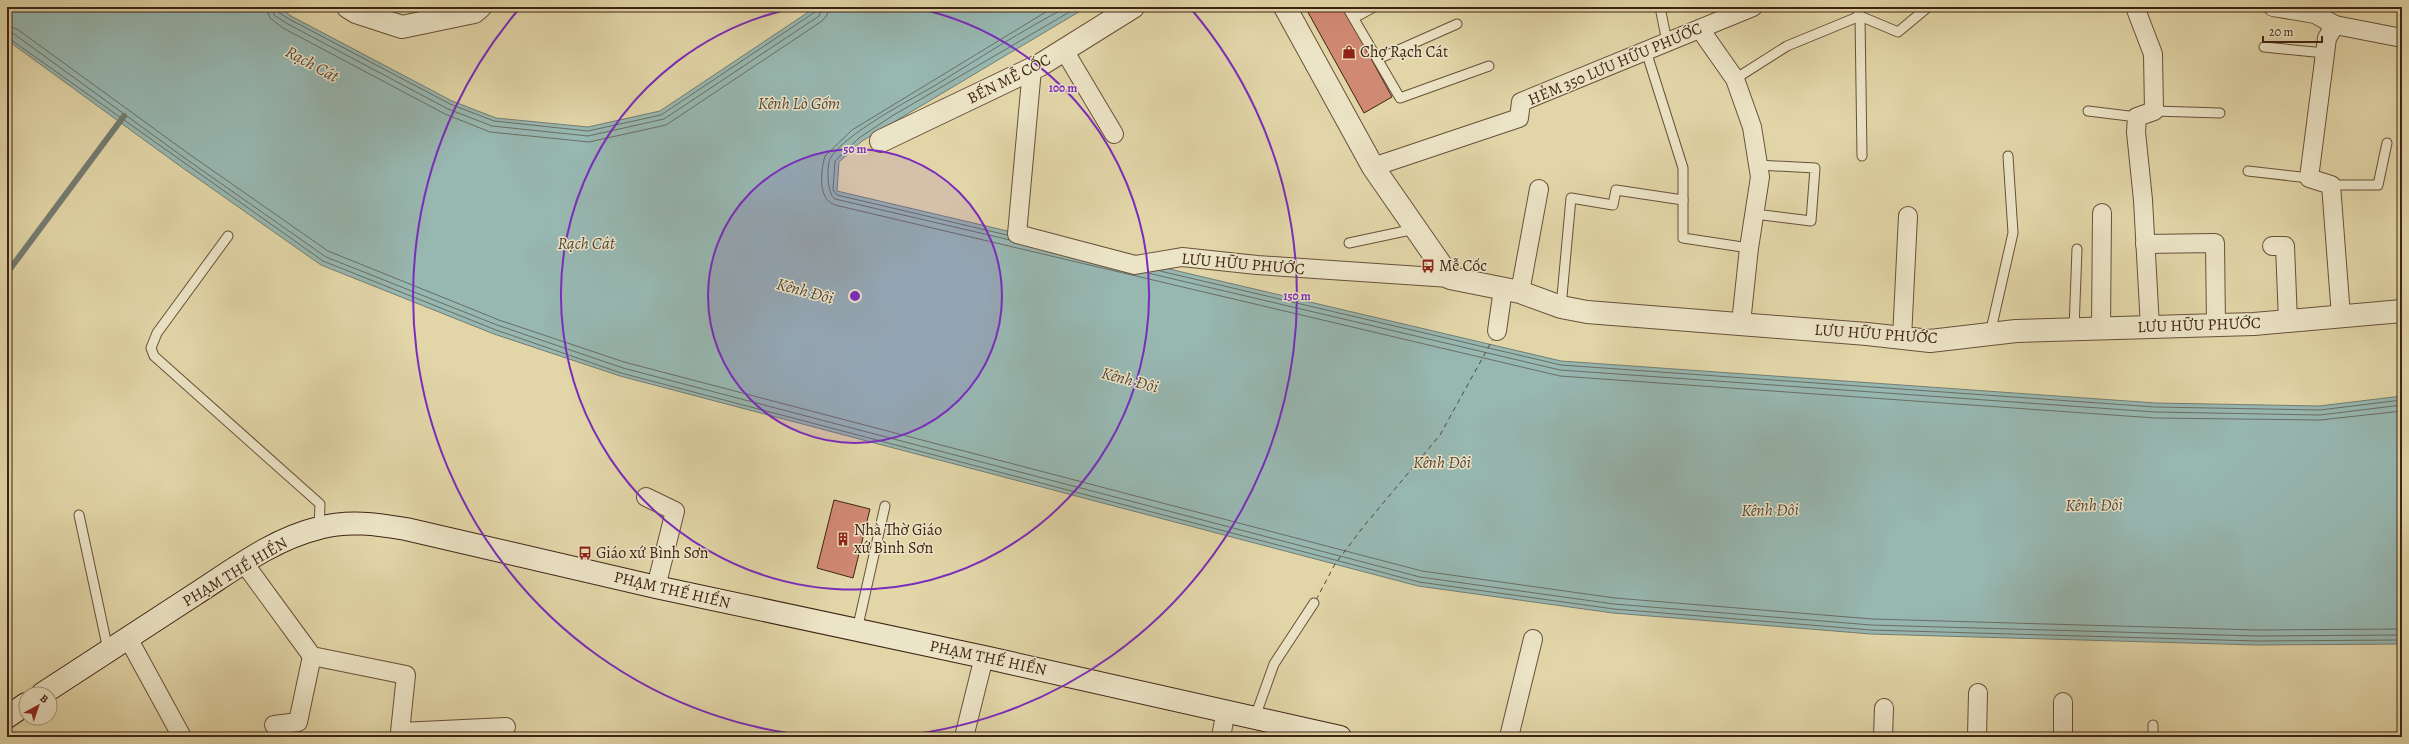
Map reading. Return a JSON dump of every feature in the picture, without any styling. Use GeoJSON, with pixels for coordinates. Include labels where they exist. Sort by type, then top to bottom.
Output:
{"type":"FeatureCollection","features":[{"type":"Feature","properties":{"kind":"street"},"geometry":{"type":"LineString","coordinates":[[348,7],[356,12],[402,27],[474,12],[480,7]]}},
{"type":"Feature","properties":{"kind":"street","name":"BẾN MỄ CỐC"},"geometry":{"type":"LineString","coordinates":[[881,141],[920,121],[1032,69],[1133,7]]}},
{"type":"Feature","properties":{"kind":"street"},"geometry":{"type":"LineString","coordinates":[[1285,7],[1374,167],[1450,278]]}},
{"type":"Feature","properties":{"kind":"street","name":"HẺM 350 LƯU HỮU PHƯỚC"},"geometry":{"type":"LineString","coordinates":[[1374,167],[1519,118],[1521,102],[1753,7]]}},
{"type":"Feature","properties":{"kind":"street"},"geometry":{"type":"LineString","coordinates":[[2135,7],[2153,54],[2154,111],[2137,117],[2136,132],[2150,327]]}},
{"type":"Feature","properties":{"kind":"street"},"geometry":{"type":"LineString","coordinates":[[2274,7],[2315,14],[2335,25],[2402,38]]}},
{"type":"Feature","properties":{"kind":"street"},"geometry":{"type":"LineString","coordinates":[[2335,25],[2327,38],[2308,178],[2331,185],[2341,316]]}},
{"type":"Feature","properties":{"kind":"street"},"geometry":{"type":"LineString","coordinates":[[1700,29],[1735,79],[1752,127],[1760,177],[1749,248],[1741,324]]}},
{"type":"Feature","properties":{"kind":"street"},"geometry":{"type":"LineString","coordinates":[[1064,50],[1114,134]]}},
{"type":"Feature","properties":{"kind":"street","name":"LƯU HỮU PHƯỚC"},"geometry":{"type":"LineString","coordinates":[[1032,69],[1017,234],[1135,265],[1182,257],[1258,265],[1450,278],[1511,291],[1561,307],[1587,312],[1930,341],[1990,334],[2288,321],[2402,311]]}},
{"type":"Feature","properties":{"kind":"street"},"geometry":{"type":"LineString","coordinates":[[1497,331],[1511,291],[1539,189]]}},
{"type":"Feature","properties":{"kind":"street"},"geometry":{"type":"LineString","coordinates":[[2101,329],[2102,213]]}},
{"type":"Feature","properties":{"kind":"street"},"geometry":{"type":"LineString","coordinates":[[1902,338],[1908,216]]}},
{"type":"Feature","properties":{"kind":"street"},"geometry":{"type":"LineString","coordinates":[[2145,244],[2215,243],[2216,325]]}},
{"type":"Feature","properties":{"kind":"street"},"geometry":{"type":"LineString","coordinates":[[2272,246],[2285,246],[2288,321]]}},
{"type":"Feature","properties":{"kind":"street"},"geometry":{"type":"LineString","coordinates":[[646,497],[676,511],[656,587]]}},
{"type":"Feature","properties":{"kind":"street","name":"PHẠM THẾ HIỂN"},"geometry":{"type":"LineString","coordinates":[[54,686],[244,563],[285,540],[319,528],[348,523],[378,524],[406,529],[656,587],[1226,710],[1340,737]]}},
{"type":"Feature","properties":{"kind":"street"},"geometry":{"type":"LineString","coordinates":[[244,563],[312,656],[406,675],[400,732],[506,726]]}},
{"type":"Feature","properties":{"kind":"street"},"geometry":{"type":"LineString","coordinates":[[128,638],[182,737]]}},
{"type":"Feature","properties":{"kind":"street"},"geometry":{"type":"LineString","coordinates":[[1509,737],[1532,639]]}},
{"type":"Feature","properties":{"kind":"street"},"geometry":{"type":"LineString","coordinates":[[274,725],[298,722],[312,656]]}},
{"type":"Feature","properties":{"kind":"street"},"geometry":{"type":"LineString","coordinates":[[964,737],[984,657]]}},
{"type":"Feature","properties":{"kind":"street"},"geometry":{"type":"LineString","coordinates":[[1977,737],[1978,693]]}},
{"type":"Feature","properties":{"kind":"street"},"geometry":{"type":"LineString","coordinates":[[2063,702],[2063,737]]}},
{"type":"Feature","properties":{"kind":"street"},"geometry":{"type":"LineString","coordinates":[[1883,737],[1884,708]]}},
{"type":"Feature","properties":{"kind":"street"},"geometry":{"type":"LineString","coordinates":[[7,717],[18,709]]}},
{"type":"Feature","properties":{"kind":"street"},"geometry":{"type":"LineString","coordinates":[[1221,737],[1226,710]]}},
{"type":"Feature","properties":{"kind":"lane"},"geometry":{"type":"LineString","coordinates":[[1347,7],[1400,98],[1489,66]]}},
{"type":"Feature","properties":{"kind":"lane"},"geometry":{"type":"LineString","coordinates":[[1354,18],[1374,7]]}},
{"type":"Feature","properties":{"kind":"lane"},"geometry":{"type":"LineString","coordinates":[[1660,7],[1667,42]]}},
{"type":"Feature","properties":{"kind":"lane"},"geometry":{"type":"LineString","coordinates":[[1856,7],[1860,16],[1862,156]]}},
{"type":"Feature","properties":{"kind":"lane"},"geometry":{"type":"LineString","coordinates":[[1735,79],[1788,46],[1860,16],[1898,32],[1928,7]]}},
{"type":"Feature","properties":{"kind":"lane"},"geometry":{"type":"LineString","coordinates":[[1378,60],[1457,24]]}},
{"type":"Feature","properties":{"kind":"lane"},"geometry":{"type":"LineString","coordinates":[[2264,47],[2325,53]]}},
{"type":"Feature","properties":{"kind":"lane"},"geometry":{"type":"LineString","coordinates":[[1646,51],[1683,168],[1684,238],[1749,248]]}},
{"type":"Feature","properties":{"kind":"lane"},"geometry":{"type":"LineString","coordinates":[[2088,111],[2137,117]]}},
{"type":"Feature","properties":{"kind":"lane"},"geometry":{"type":"LineString","coordinates":[[2154,111],[2220,113]]}},
{"type":"Feature","properties":{"kind":"lane"},"geometry":{"type":"LineString","coordinates":[[2331,185],[2378,185],[2387,143]]}},
{"type":"Feature","properties":{"kind":"lane"},"geometry":{"type":"LineString","coordinates":[[1990,334],[2013,233],[2008,156]]}},
{"type":"Feature","properties":{"kind":"lane"},"geometry":{"type":"LineString","coordinates":[[1755,214],[1811,221],[1815,168],[1758,164]]}},
{"type":"Feature","properties":{"kind":"lane"},"geometry":{"type":"LineString","coordinates":[[2248,171],[2308,178]]}},
{"type":"Feature","properties":{"kind":"lane"},"geometry":{"type":"LineString","coordinates":[[1561,307],[1571,198],[1613,205],[1616,190],[1683,200]]}},
{"type":"Feature","properties":{"kind":"lane"},"geometry":{"type":"LineString","coordinates":[[1349,243],[1416,229]]}},
{"type":"Feature","properties":{"kind":"lane"},"geometry":{"type":"LineString","coordinates":[[228,236],[158,333],[151,348],[154,356],[320,504],[319,528]]}},
{"type":"Feature","properties":{"kind":"lane"},"geometry":{"type":"LineString","coordinates":[[2074,330],[2078,249]]}},
{"type":"Feature","properties":{"kind":"lane"},"geometry":{"type":"LineString","coordinates":[[857,630],[885,506]]}},
{"type":"Feature","properties":{"kind":"lane"},"geometry":{"type":"LineString","coordinates":[[79,515],[108,651]]}},
{"type":"Feature","properties":{"kind":"lane"},"geometry":{"type":"LineString","coordinates":[[1255,717],[1274,664],[1314,604]]}},
{"type":"Feature","properties":{"kind":"lane"},"geometry":{"type":"LineString","coordinates":[[2153,724],[2153,737]]}},
{"type":"Feature","properties":{"kind":"water","name":"Kênh Đôi"},"geometry":{"type":"Polygon","coordinates":[[[7,7],[279,7],[291,16],[452,101],[496,118],[588,127],[660,111],[816,7],[1087,7],[862,141],[839,162],[837,191],[1561,361],[2156,403],[2319,406],[2402,396],[2402,644],[2257,645],[1871,634],[1613,613],[1418,586],[620,376],[494,334],[321,265],[180,166],[7,40],[7,7]]]}},
{"type":"Feature","properties":{"kind":"building","name":"Chợ Rạch Cát"},"geometry":{"type":"Polygon","coordinates":[[[1305,7],[1343,7],[1392,97],[1364,113],[1305,7]]]}},
{"type":"Feature","properties":{"kind":"building","name":"Nhà Thờ Giáo xứ Bình Sơn"},"geometry":{"type":"Polygon","coordinates":[[[834,500],[870,509],[853,578],[817,568],[834,500]]]}},
{"type":"Feature","properties":{"kind":"waterway"},"geometry":{"type":"LineString","coordinates":[[7,273],[124,116]]}},
{"type":"Feature","properties":{"kind":"ferry route"},"geometry":{"type":"LineString","coordinates":[[1316,600],[1335,564],[1364,526],[1440,435],[1493,339]]}},
{"type":"Feature","properties":{"kind":"place","name":"Chợ Rạch Cát"},"geometry":{"type":"Point","coordinates":[1349,52]}},
{"type":"Feature","properties":{"kind":"place","name":"Mễ Cốc"},"geometry":{"type":"Point","coordinates":[1428,266]}},
{"type":"Feature","properties":{"kind":"place","name":"Nhà Thờ Giáo xứ Bình Sơn"},"geometry":{"type":"Point","coordinates":[843,539]}},
{"type":"Feature","properties":{"kind":"place","name":"Giáo xứ Bình Sơn"},"geometry":{"type":"Point","coordinates":[585,553]}},
{"type":"Feature","properties":{"kind":"water label","name":"Rạch Cát"},"geometry":{"type":"Point","coordinates":[312,64]}},
{"type":"Feature","properties":{"kind":"water label","name":"Kênh Lò Gốm"},"geometry":{"type":"Point","coordinates":[799,103]}},
{"type":"Feature","properties":{"kind":"water label","name":"Rạch Cát"},"geometry":{"type":"Point","coordinates":[586,243]}}]}
